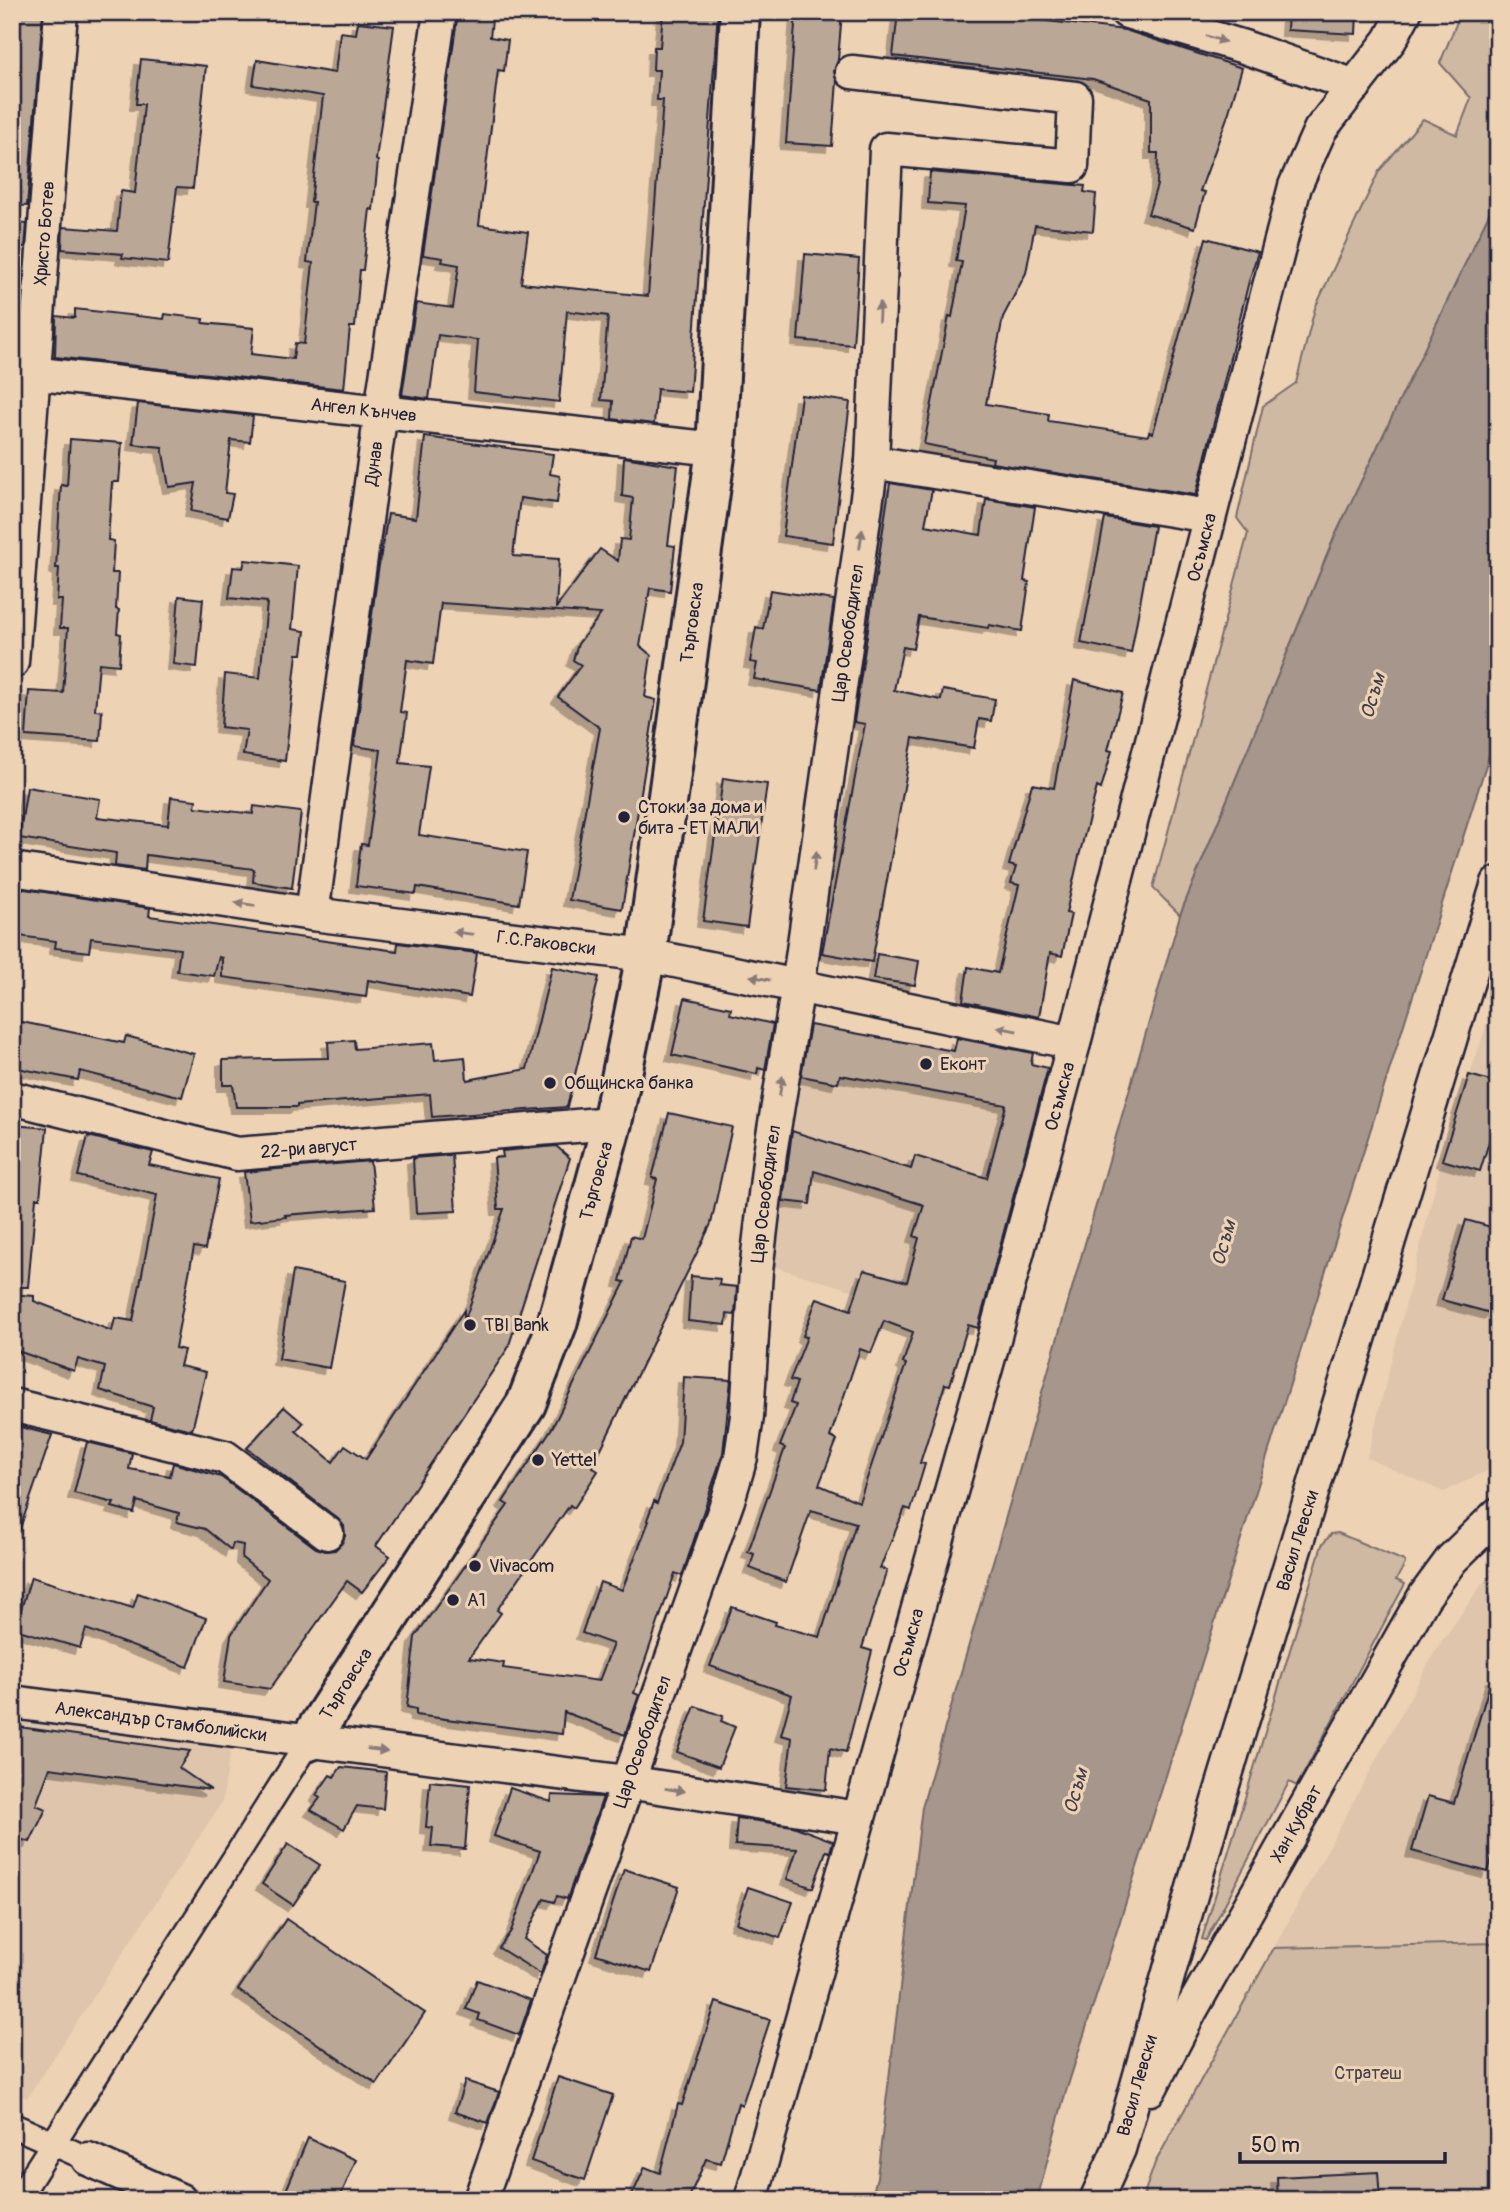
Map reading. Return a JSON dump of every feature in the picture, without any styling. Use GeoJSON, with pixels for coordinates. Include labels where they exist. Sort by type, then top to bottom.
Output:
{"type":"FeatureCollection","features":[{"type":"Feature","properties":{"kind":"street","name":"Христо Ботев"},"geometry":{"type":"LineString","coordinates":[[12,662],[22,372],[61,12]]}},
{"type":"Feature","properties":{"kind":"street","name":"Дунав"},"geometry":{"type":"LineString","coordinates":[[312,914],[439,12]]}},
{"type":"Feature","properties":{"kind":"street","name":"Търговска"},"geometry":{"type":"LineString","coordinates":[[17,2200],[526,1404],[557,1324],[612,1123],[646,955],[716,449],[740,12]]}},
{"type":"Feature","properties":{"kind":"street"},"geometry":{"type":"LineString","coordinates":[[1127,12],[1244,47],[1354,86]]}},
{"type":"Feature","properties":{"kind":"street","name":"Осъмска"},"geometry":{"type":"LineString","coordinates":[[751,2200],[989,1356],[1074,1043],[1295,186],[1320,130],[1390,40],[1405,12]]}},
{"type":"Feature","properties":{"kind":"street","name":"Цар Освободител"},"geometry":{"type":"LineString","coordinates":[[480,2200],[741,1457],[747,1416],[755,1271],[770,1153],[798,986],[872,462],[886,149],[1072,166],[1074,98],[852,72]]}},
{"type":"Feature","properties":{"kind":"street","name":"Ангел Кънчев"},"geometry":{"type":"LineString","coordinates":[[22,372],[716,449]]}},
{"type":"Feature","properties":{"kind":"street"},"geometry":{"type":"LineString","coordinates":[[872,462],[1209,516]]}},
{"type":"Feature","properties":{"kind":"street","name":"Г.С.Раковски"},"geometry":{"type":"LineString","coordinates":[[12,869],[312,914],[646,955],[1074,1043]]}},
{"type":"Feature","properties":{"kind":"street","name":"Васил Левски"},"geometry":{"type":"LineString","coordinates":[[1096,2200],[1119,2149],[1214,1814],[1498,883]]}},
{"type":"Feature","properties":{"kind":"street","name":"22-ри август"},"geometry":{"type":"LineString","coordinates":[[12,1098],[237,1153],[612,1123]]}},
{"type":"Feature","properties":{"kind":"street"},"geometry":{"type":"LineString","coordinates":[[12,1405],[225,1457],[327,1533]]}},
{"type":"Feature","properties":{"kind":"street","name":"Хан Кубрат"},"geometry":{"type":"LineString","coordinates":[[1119,2149],[1190,2012],[1424,1597],[1452,1559],[1498,1514]]}},
{"type":"Feature","properties":{"kind":"street","name":"Александър Стамболийски"},"geometry":{"type":"LineString","coordinates":[[12,1702],[627,1782],[858,1818]]}},
{"type":"Feature","properties":{"kind":"street"},"geometry":{"type":"LineString","coordinates":[[12,2125],[180,2200]]}},
{"type":"Feature","properties":{"kind":"shaded area"},"geometry":{"type":"Polygon","coordinates":[[[1184,12],[1233,12],[1233,29],[1232,29],[1184,12]]]}},
{"type":"Feature","properties":{"kind":"shaded area"},"geometry":{"type":"Polygon","coordinates":[[[1498,990],[1498,1465],[1444,1492],[1367,1458],[1442,1160],[1498,990]]]}},
{"type":"Feature","properties":{"kind":"shaded area"},"geometry":{"type":"Polygon","coordinates":[[[803,1023],[1049,1068],[1043,1101],[981,1329],[775,1267],[794,1075],[803,1023]]]}},
{"type":"Feature","properties":{"kind":"shaded area"},"geometry":{"type":"Polygon","coordinates":[[[1498,1567],[1498,1943],[1274,1948],[1437,1648],[1486,1579],[1498,1567]]]}},
{"type":"Feature","properties":{"kind":"shaded area"},"geometry":{"type":"Polygon","coordinates":[[[12,1719],[231,1748],[222,1802],[27,2098],[12,2092],[12,1719]]]}},
{"type":"Feature","properties":{"kind":"green space"},"geometry":{"type":"Polygon","coordinates":[[[1461,12],[1498,12],[1498,195],[1334,538],[1180,915],[1153,888],[1248,533],[1237,518],[1263,406],[1296,383],[1315,308],[1379,171],[1423,119],[1457,135],[1471,98],[1440,63],[1461,12]]]}},
{"type":"Feature","properties":{"kind":"green space"},"geometry":{"type":"Polygon","coordinates":[[[1338,1533],[1404,1561],[1396,1580],[1405,1584],[1297,1786],[1289,1782],[1206,1940],[1202,1939],[1322,1545],[1331,1534],[1338,1533]]]}},
{"type":"Feature","properties":{"kind":"green space","name":"Стратеш"},"geometry":{"type":"Polygon","coordinates":[[[1498,1943],[1498,2200],[1142,2200],[1155,2163],[1274,1948],[1498,1943]]]}},
{"type":"Feature","properties":{"kind":"water","name":"Осъм"},"geometry":{"type":"Polygon","coordinates":[[[1498,195],[1498,727],[1063,2101],[1037,2200],[871,2200],[877,2177],[922,1807],[1180,915],[1334,538],[1498,195]]]}},
{"type":"Feature","properties":{"kind":"building"},"geometry":{"type":"Polygon","coordinates":[[[12,12],[43,12],[27,206],[12,205],[12,12]]]}},
{"type":"Feature","properties":{"kind":"building"},"geometry":{"type":"Polygon","coordinates":[[[458,12],[493,12],[490,37],[508,40],[504,71],[498,70],[479,225],[528,232],[521,283],[648,296],[663,100],[657,100],[659,70],[653,70],[654,47],[660,47],[663,12],[718,12],[690,392],[657,389],[654,424],[612,419],[613,401],[601,400],[608,316],[567,311],[559,402],[474,392],[478,340],[438,335],[429,399],[402,395],[416,303],[453,308],[459,265],[442,262],[443,258],[423,255],[458,12]]]}},
{"type":"Feature","properties":{"kind":"building"},"geometry":{"type":"Polygon","coordinates":[[[796,12],[842,12],[838,60],[834,71],[837,81],[832,146],[786,143],[796,12]]]}},
{"type":"Feature","properties":{"kind":"building"},"geometry":{"type":"Polygon","coordinates":[[[898,12],[968,12],[1125,30],[1242,68],[1200,191],[1205,192],[1195,228],[1148,214],[1157,185],[1158,153],[1151,153],[1151,99],[1093,79],[893,56],[898,12]]]}},
{"type":"Feature","properties":{"kind":"building"},"geometry":{"type":"Polygon","coordinates":[[[1288,12],[1357,12],[1356,34],[1287,30],[1288,12]]]}},
{"type":"Feature","properties":{"kind":"building"},"geometry":{"type":"Polygon","coordinates":[[[358,22],[394,26],[376,160],[373,210],[370,209],[363,270],[360,270],[355,327],[350,327],[344,389],[55,357],[56,316],[75,318],[75,309],[164,319],[165,314],[204,319],[203,323],[254,328],[251,354],[293,359],[295,343],[304,344],[313,263],[307,262],[314,202],[311,202],[323,96],[253,85],[257,60],[335,73],[340,32],[356,34],[358,22]]]}},
{"type":"Feature","properties":{"kind":"building"},"geometry":{"type":"Polygon","coordinates":[[[141,59],[206,66],[193,188],[177,187],[168,263],[122,258],[123,254],[62,249],[63,227],[117,231],[121,191],[135,193],[144,104],[136,104],[141,59]]]}},
{"type":"Feature","properties":{"kind":"building"},"geometry":{"type":"Polygon","coordinates":[[[930,172],[1085,186],[1084,192],[1096,194],[1093,231],[1035,225],[1026,273],[1003,317],[986,404],[1049,414],[1048,421],[1148,436],[1149,432],[1153,433],[1206,238],[1258,252],[1196,495],[992,463],[993,458],[924,444],[962,262],[956,261],[965,206],[928,203],[930,172]]]}},
{"type":"Feature","properties":{"kind":"building"},"geometry":{"type":"Polygon","coordinates":[[[12,222],[27,224],[25,247],[12,246],[12,222]]]}},
{"type":"Feature","properties":{"kind":"building"},"geometry":{"type":"Polygon","coordinates":[[[805,254],[859,259],[853,345],[798,340],[805,254]]]}},
{"type":"Feature","properties":{"kind":"building"},"geometry":{"type":"Polygon","coordinates":[[[12,312],[20,313],[17,348],[12,348],[12,312]]]}},
{"type":"Feature","properties":{"kind":"building"},"geometry":{"type":"Polygon","coordinates":[[[801,395],[850,402],[833,543],[783,536],[801,395]]]}},
{"type":"Feature","properties":{"kind":"building"},"geometry":{"type":"Polygon","coordinates":[[[138,403],[253,416],[250,442],[231,440],[225,493],[233,494],[228,518],[191,511],[196,483],[169,487],[162,447],[133,444],[138,403]]]}},
{"type":"Feature","properties":{"kind":"building"},"geometry":{"type":"Polygon","coordinates":[[[425,437],[553,454],[550,474],[560,476],[557,503],[520,498],[513,556],[559,559],[556,608],[600,549],[618,561],[620,539],[629,540],[633,498],[622,496],[624,457],[678,466],[668,545],[675,546],[670,591],[650,588],[640,646],[651,655],[645,697],[656,700],[622,909],[569,900],[600,728],[558,697],[581,665],[573,660],[578,644],[601,614],[441,603],[433,664],[407,660],[400,712],[407,713],[400,763],[429,766],[419,835],[527,852],[519,904],[417,887],[416,894],[356,886],[361,844],[368,845],[381,750],[354,746],[378,571],[388,514],[416,518],[425,437]]]}},
{"type":"Feature","properties":{"kind":"building"},"geometry":{"type":"Polygon","coordinates":[[[70,439],[122,443],[119,482],[112,482],[108,540],[114,541],[112,573],[118,573],[116,609],[119,610],[117,633],[121,634],[119,665],[99,663],[95,710],[102,711],[100,741],[26,736],[29,691],[63,693],[68,628],[60,628],[62,600],[57,600],[59,568],[56,568],[61,485],[67,486],[70,439]]]}},
{"type":"Feature","properties":{"kind":"building"},"geometry":{"type":"Polygon","coordinates":[[[890,483],[932,490],[925,525],[981,535],[986,499],[1035,507],[1024,581],[1029,582],[1022,631],[919,617],[913,649],[903,647],[894,690],[941,700],[943,690],[995,699],[991,721],[979,719],[974,748],[913,738],[872,962],[822,953],[865,724],[854,722],[890,483]]]}},
{"type":"Feature","properties":{"kind":"building"},"geometry":{"type":"Polygon","coordinates":[[[1105,518],[1154,526],[1131,653],[1081,643],[1105,518]]]}},
{"type":"Feature","properties":{"kind":"building"},"geometry":{"type":"Polygon","coordinates":[[[245,560],[298,566],[292,629],[305,631],[302,654],[297,654],[285,761],[243,755],[247,730],[221,727],[225,674],[260,678],[267,602],[229,598],[233,567],[243,568],[245,560]]]}},
{"type":"Feature","properties":{"kind":"building"},"geometry":{"type":"Polygon","coordinates":[[[770,590],[834,600],[821,690],[754,679],[757,663],[750,662],[756,627],[763,629],[770,590]]]}},
{"type":"Feature","properties":{"kind":"building"},"geometry":{"type":"Polygon","coordinates":[[[179,596],[203,599],[197,667],[173,664],[179,596]]]}},
{"type":"Feature","properties":{"kind":"building"},"geometry":{"type":"Polygon","coordinates":[[[1074,680],[1123,693],[1108,750],[1112,751],[1101,789],[1097,787],[1078,860],[1066,913],[1071,914],[1062,956],[1050,953],[1039,1017],[963,1001],[968,967],[998,973],[1019,885],[1011,883],[1016,867],[1009,865],[1032,784],[1054,788],[1074,680]]]}},
{"type":"Feature","properties":{"kind":"building"},"geometry":{"type":"Polygon","coordinates":[[[723,778],[767,784],[747,927],[703,921],[723,778]]]}},
{"type":"Feature","properties":{"kind":"building"},"geometry":{"type":"Polygon","coordinates":[[[27,787],[100,799],[97,817],[168,825],[171,797],[196,800],[195,807],[253,814],[254,806],[301,812],[292,888],[253,882],[254,869],[146,855],[145,870],[115,866],[116,853],[19,838],[27,787]]]}},
{"type":"Feature","properties":{"kind":"building"},"geometry":{"type":"Polygon","coordinates":[[[18,888],[150,908],[149,916],[397,951],[398,943],[477,953],[470,997],[368,980],[366,997],[222,977],[222,958],[219,957],[214,976],[177,971],[180,949],[91,938],[89,952],[55,948],[56,941],[12,935],[18,888]]]}},
{"type":"Feature","properties":{"kind":"building"},"geometry":{"type":"Polygon","coordinates":[[[877,954],[919,961],[915,985],[873,979],[877,954]]]}},
{"type":"Feature","properties":{"kind":"building"},"geometry":{"type":"Polygon","coordinates":[[[552,967],[599,977],[567,1107],[432,1117],[430,1094],[297,1107],[236,1107],[233,1085],[223,1085],[223,1060],[329,1058],[328,1042],[354,1040],[355,1049],[433,1043],[435,1060],[465,1057],[467,1080],[527,1069],[552,967]]]}},
{"type":"Feature","properties":{"kind":"building"},"geometry":{"type":"Polygon","coordinates":[[[685,998],[731,1008],[730,1014],[773,1024],[765,1070],[758,1068],[757,1074],[672,1055],[685,998]]]}},
{"type":"Feature","properties":{"kind":"building"},"geometry":{"type":"Polygon","coordinates":[[[12,1020],[124,1043],[126,1036],[194,1054],[182,1097],[80,1071],[78,1080],[12,1067],[12,1020]]]}},
{"type":"Feature","properties":{"kind":"building"},"geometry":{"type":"Polygon","coordinates":[[[810,1025],[954,1051],[957,1038],[1033,1053],[1031,1064],[1048,1068],[978,1328],[968,1325],[950,1385],[945,1384],[920,1463],[925,1464],[911,1510],[905,1508],[880,1568],[887,1570],[862,1648],[872,1651],[846,1752],[830,1748],[826,1790],[786,1786],[792,1738],[781,1735],[792,1695],[710,1666],[732,1607],[776,1622],[775,1625],[820,1637],[856,1523],[811,1510],[786,1582],[750,1568],[754,1554],[748,1552],[785,1448],[780,1446],[796,1405],[790,1403],[797,1382],[790,1380],[807,1337],[803,1336],[817,1298],[851,1310],[864,1270],[907,1282],[919,1238],[914,1236],[924,1205],[814,1171],[810,1204],[783,1201],[792,1131],[911,1169],[915,1156],[987,1178],[1006,1105],[840,1075],[838,1083],[801,1076],[810,1025]],[[884,1321],[871,1353],[860,1349],[830,1437],[837,1440],[819,1485],[859,1502],[906,1364],[903,1363],[913,1332],[884,1321]]]}},
{"type":"Feature","properties":{"kind":"building"},"geometry":{"type":"Polygon","coordinates":[[[1469,1075],[1498,1083],[1498,1113],[1480,1171],[1442,1160],[1469,1075]]]}},
{"type":"Feature","properties":{"kind":"building"},"geometry":{"type":"Polygon","coordinates":[[[669,1113],[732,1127],[711,1224],[592,1467],[598,1471],[574,1508],[570,1505],[497,1610],[501,1613],[469,1658],[504,1663],[503,1668],[599,1681],[613,1644],[582,1633],[600,1582],[622,1590],[654,1501],[657,1503],[680,1442],[684,1377],[731,1380],[723,1453],[682,1576],[675,1573],[634,1693],[639,1695],[625,1735],[564,1712],[562,1734],[416,1715],[416,1709],[407,1707],[415,1637],[508,1505],[503,1502],[552,1428],[625,1282],[620,1281],[631,1236],[642,1239],[657,1179],[652,1178],[669,1113]]]}},
{"type":"Feature","properties":{"kind":"building"},"geometry":{"type":"Polygon","coordinates":[[[12,1125],[47,1128],[40,1198],[36,1198],[28,1287],[12,1287],[12,1125]]]}},
{"type":"Feature","properties":{"kind":"building"},"geometry":{"type":"Polygon","coordinates":[[[88,1136],[153,1152],[149,1165],[219,1179],[205,1249],[194,1247],[175,1348],[184,1350],[180,1366],[206,1372],[192,1430],[150,1420],[153,1407],[100,1390],[105,1367],[78,1359],[74,1371],[12,1349],[12,1294],[34,1296],[34,1301],[112,1331],[115,1318],[133,1321],[157,1195],[78,1176],[88,1136]]]}},
{"type":"Feature","properties":{"kind":"building"},"geometry":{"type":"Polygon","coordinates":[[[556,1146],[570,1158],[508,1348],[376,1546],[390,1556],[362,1592],[347,1581],[270,1689],[224,1682],[231,1635],[268,1579],[242,1558],[243,1545],[233,1543],[231,1550],[205,1529],[177,1522],[179,1513],[137,1501],[134,1513],[112,1507],[114,1503],[74,1493],[87,1442],[132,1453],[129,1469],[170,1476],[173,1463],[221,1477],[316,1548],[335,1550],[345,1536],[344,1526],[338,1519],[247,1448],[284,1407],[303,1423],[296,1431],[333,1462],[345,1445],[366,1459],[464,1310],[464,1322],[504,1209],[498,1209],[494,1158],[503,1157],[502,1151],[556,1146]]]}},
{"type":"Feature","properties":{"kind":"building"},"geometry":{"type":"Polygon","coordinates":[[[452,1155],[456,1211],[416,1213],[413,1158],[452,1155]]]}},
{"type":"Feature","properties":{"kind":"building"},"geometry":{"type":"Polygon","coordinates":[[[370,1161],[375,1208],[285,1215],[286,1217],[250,1221],[244,1172],[370,1161]]]}},
{"type":"Feature","properties":{"kind":"building"},"geometry":{"type":"Polygon","coordinates":[[[1466,1220],[1498,1229],[1498,1292],[1491,1313],[1442,1300],[1466,1220]]]}},
{"type":"Feature","properties":{"kind":"building"},"geometry":{"type":"Polygon","coordinates":[[[293,1271],[345,1281],[329,1368],[279,1359],[293,1271]]]}},
{"type":"Feature","properties":{"kind":"building"},"geometry":{"type":"Polygon","coordinates":[[[691,1276],[720,1279],[719,1285],[737,1287],[735,1315],[727,1314],[726,1325],[688,1321],[691,1276]]]}},
{"type":"Feature","properties":{"kind":"building"},"geometry":{"type":"Polygon","coordinates":[[[12,1425],[52,1435],[16,1540],[12,1539],[12,1425]]]}},
{"type":"Feature","properties":{"kind":"building"},"geometry":{"type":"Polygon","coordinates":[[[31,1577],[133,1608],[138,1593],[206,1618],[188,1667],[86,1629],[80,1648],[15,1629],[31,1577]]]}},
{"type":"Feature","properties":{"kind":"building"},"geometry":{"type":"Polygon","coordinates":[[[1492,1677],[1498,1678],[1498,1837],[1488,1872],[1412,1851],[1428,1796],[1454,1803],[1492,1677]]]}},
{"type":"Feature","properties":{"kind":"building"},"geometry":{"type":"Polygon","coordinates":[[[695,1706],[723,1716],[721,1721],[735,1727],[719,1767],[677,1752],[695,1706]]]}},
{"type":"Feature","properties":{"kind":"building"},"geometry":{"type":"Polygon","coordinates":[[[12,1726],[190,1751],[179,1768],[211,1790],[50,1768],[36,1805],[46,1809],[30,1842],[12,1837],[12,1726]]]}},
{"type":"Feature","properties":{"kind":"building"},"geometry":{"type":"Polygon","coordinates":[[[341,1767],[386,1772],[383,1809],[357,1806],[344,1829],[311,1810],[320,1798],[316,1795],[330,1775],[334,1777],[341,1767]]]}},
{"type":"Feature","properties":{"kind":"building"},"geometry":{"type":"Polygon","coordinates":[[[430,1781],[470,1785],[465,1849],[431,1846],[433,1828],[426,1827],[430,1781]]]}},
{"type":"Feature","properties":{"kind":"building"},"geometry":{"type":"Polygon","coordinates":[[[510,1788],[551,1802],[552,1795],[603,1797],[567,1899],[557,1896],[554,1902],[544,1899],[524,1939],[547,1955],[541,1974],[499,1948],[511,1931],[540,1851],[494,1836],[510,1788]]]}},
{"type":"Feature","properties":{"kind":"building"},"geometry":{"type":"Polygon","coordinates":[[[737,1818],[793,1826],[833,1841],[830,1852],[826,1851],[813,1888],[787,1879],[797,1849],[735,1845],[737,1818]]]}},
{"type":"Feature","properties":{"kind":"building"},"geometry":{"type":"Polygon","coordinates":[[[288,1844],[320,1865],[293,1905],[262,1884],[288,1844]]]}},
{"type":"Feature","properties":{"kind":"building"},"geometry":{"type":"Polygon","coordinates":[[[624,1869],[679,1887],[651,1972],[596,1954],[624,1869]]]}},
{"type":"Feature","properties":{"kind":"building"},"geometry":{"type":"Polygon","coordinates":[[[748,1887],[793,1902],[780,1938],[736,1923],[748,1887]]]}},
{"type":"Feature","properties":{"kind":"building"},"geometry":{"type":"Polygon","coordinates":[[[286,1919],[425,2013],[377,2084],[238,1990],[286,1919]]]}},
{"type":"Feature","properties":{"kind":"building"},"geometry":{"type":"Polygon","coordinates":[[[477,1980],[531,2000],[519,2035],[478,2020],[480,2014],[466,2009],[477,1980]]]}},
{"type":"Feature","properties":{"kind":"building"},"geometry":{"type":"Polygon","coordinates":[[[716,2002],[770,2020],[742,2105],[738,2103],[721,2163],[706,2159],[688,2200],[630,2200],[645,2167],[660,2173],[678,2104],[682,2105],[716,2002]]]}},
{"type":"Feature","properties":{"kind":"building"},"geometry":{"type":"Polygon","coordinates":[[[558,2077],[613,2095],[585,2180],[531,2161],[558,2077]]]}},
{"type":"Feature","properties":{"kind":"building"},"geometry":{"type":"Polygon","coordinates":[[[465,2081],[499,2092],[488,2123],[455,2112],[465,2081]]]}},
{"type":"Feature","properties":{"kind":"building"},"geometry":{"type":"Polygon","coordinates":[[[308,2138],[356,2160],[339,2200],[282,2200],[308,2138]]]}},
{"type":"Feature","properties":{"kind":"building"},"geometry":{"type":"Polygon","coordinates":[[[1378,2172],[1380,2200],[1278,2200],[1277,2177],[1378,2172]]]}},
{"type":"Feature","properties":{"kind":"place","name":"Стоки за дома и бита - ЕТ МАЛИ"},"geometry":{"type":"Point","coordinates":[624,817]}},
{"type":"Feature","properties":{"kind":"place","name":"Еконт"},"geometry":{"type":"Point","coordinates":[926,1064]}},
{"type":"Feature","properties":{"kind":"place","name":"Общинска банка"},"geometry":{"type":"Point","coordinates":[550,1083]}},
{"type":"Feature","properties":{"kind":"place","name":"TBI Bank"},"geometry":{"type":"Point","coordinates":[470,1325]}},
{"type":"Feature","properties":{"kind":"place","name":"Yettel"},"geometry":{"type":"Point","coordinates":[538,1460]}},
{"type":"Feature","properties":{"kind":"place","name":"Vivacom"},"geometry":{"type":"Point","coordinates":[475,1566]}},
{"type":"Feature","properties":{"kind":"place","name":"A1"},"geometry":{"type":"Point","coordinates":[453,1600]}}]}
